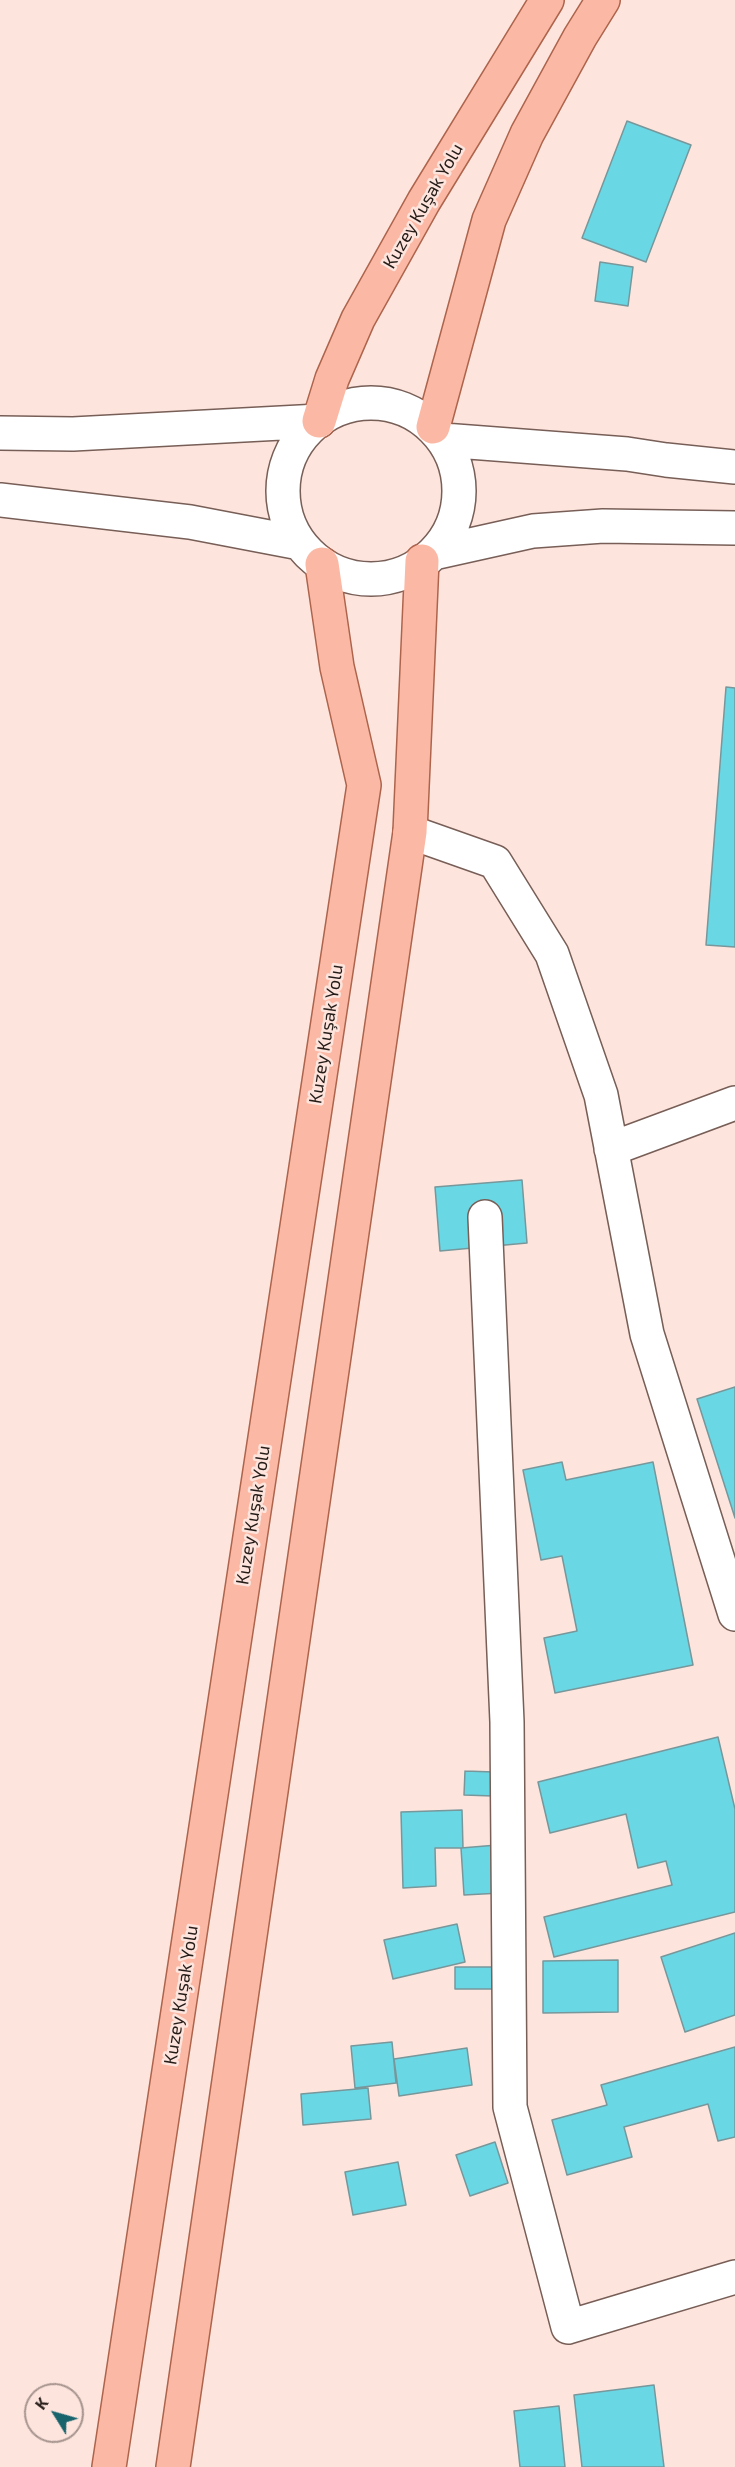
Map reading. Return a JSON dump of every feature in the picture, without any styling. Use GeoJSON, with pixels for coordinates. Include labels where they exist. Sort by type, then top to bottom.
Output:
{"type":"FeatureCollection","features":[{"type":"Feature","properties":{"kind":"main road","name":"Kuzey Kuşak Yolu"},"geometry":{"type":"LineString","coordinates":[[319,421],[333,379],[358,319],[424,201],[546,0]]}},
{"type":"Feature","properties":{"kind":"main road"},"geometry":{"type":"LineString","coordinates":[[438,433],[489,220],[526,135],[603,0]]}},
{"type":"Feature","properties":{"kind":"main road","name":"Kuzey Kuşak Yolu"},"geometry":{"type":"LineString","coordinates":[[109,2467],[364,785],[311,554]]}},
{"type":"Feature","properties":{"kind":"main road"},"geometry":{"type":"LineString","coordinates":[[173,2467],[410,832],[428,557]]}},
{"type":"Feature","properties":{"kind":"street"},"geometry":{"type":"LineString","coordinates":[[0,500],[190,522],[311,554],[350,576],[380,579],[409,570],[428,557],[451,530],[459,503],[458,476],[449,449],[438,433],[410,411],[383,403],[355,404],[329,413],[306,431],[290,456],[283,486],[286,516],[311,554]]}},
{"type":"Feature","properties":{"kind":"street"},"geometry":{"type":"LineString","coordinates":[[0,433],[73,434],[319,421]]}},
{"type":"Feature","properties":{"kind":"street"},"geometry":{"type":"LineString","coordinates":[[438,433],[735,467]]}},
{"type":"Feature","properties":{"kind":"street"},"geometry":{"type":"LineString","coordinates":[[428,557],[533,531],[603,526],[735,528]]}},
{"type":"Feature","properties":{"kind":"street"},"geometry":{"type":"LineString","coordinates":[[410,832],[495,861],[552,954],[601,1095],[647,1334],[735,1614]]}},
{"type":"Feature","properties":{"kind":"street"},"geometry":{"type":"LineString","coordinates":[[612,1149],[735,1103]]}},
{"type":"Feature","properties":{"kind":"street"},"geometry":{"type":"LineString","coordinates":[[485,1217],[507,1722],[510,2107],[568,2327],[735,2277]]}},
{"type":"Feature","properties":{"kind":"building"},"geometry":{"type":"Polygon","coordinates":[[[627,121],[691,145],[646,262],[582,238],[627,121]]]}},
{"type":"Feature","properties":{"kind":"building"},"geometry":{"type":"Polygon","coordinates":[[[600,262],[633,267],[628,306],[595,301],[600,262]]]}},
{"type":"Feature","properties":{"kind":"building"},"geometry":{"type":"Polygon","coordinates":[[[726,687],[735,688],[735,947],[706,945],[726,687]]]}},
{"type":"Feature","properties":{"kind":"building"},"geometry":{"type":"Polygon","coordinates":[[[522,1180],[527,1243],[440,1251],[435,1187],[522,1180]]]}},
{"type":"Feature","properties":{"kind":"building"},"geometry":{"type":"Polygon","coordinates":[[[735,1387],[735,1518],[697,1399],[735,1387]]]}},
{"type":"Feature","properties":{"kind":"building"},"geometry":{"type":"Polygon","coordinates":[[[562,1462],[566,1480],[653,1462],[693,1665],[555,1693],[544,1638],[577,1631],[562,1556],[541,1560],[523,1470],[562,1462]]]}},
{"type":"Feature","properties":{"kind":"building"},"geometry":{"type":"Polygon","coordinates":[[[718,1737],[735,1809],[735,1912],[554,1957],[544,1917],[672,1885],[666,1861],[638,1868],[626,1814],[550,1833],[538,1782],[718,1737]]]}},
{"type":"Feature","properties":{"kind":"building"},"geometry":{"type":"Polygon","coordinates":[[[465,1771],[494,1772],[493,1796],[464,1795],[465,1771]]]}},
{"type":"Feature","properties":{"kind":"building"},"geometry":{"type":"Polygon","coordinates":[[[462,1810],[463,1848],[435,1848],[436,1886],[403,1888],[401,1812],[462,1810]]]}},
{"type":"Feature","properties":{"kind":"building"},"geometry":{"type":"Polygon","coordinates":[[[497,1845],[501,1893],[464,1895],[461,1848],[497,1845]]]}},
{"type":"Feature","properties":{"kind":"building"},"geometry":{"type":"Polygon","coordinates":[[[457,1924],[465,1962],[393,1979],[384,1940],[457,1924]]]}},
{"type":"Feature","properties":{"kind":"building"},"geometry":{"type":"Polygon","coordinates":[[[735,1933],[735,2015],[685,2032],[661,1957],[735,1933]]]}},
{"type":"Feature","properties":{"kind":"building"},"geometry":{"type":"Polygon","coordinates":[[[618,1960],[618,2012],[543,2013],[543,1961],[618,1960]]]}},
{"type":"Feature","properties":{"kind":"building"},"geometry":{"type":"Polygon","coordinates":[[[455,1967],[505,1967],[504,1989],[455,1989],[455,1967]]]}},
{"type":"Feature","properties":{"kind":"building"},"geometry":{"type":"Polygon","coordinates":[[[392,2042],[396,2083],[355,2088],[351,2046],[392,2042]]]}},
{"type":"Feature","properties":{"kind":"building"},"geometry":{"type":"Polygon","coordinates":[[[735,2047],[735,2137],[718,2141],[708,2104],[624,2127],[632,2157],[567,2175],[552,2120],[607,2105],[601,2085],[735,2047]]]}},
{"type":"Feature","properties":{"kind":"building"},"geometry":{"type":"Polygon","coordinates":[[[467,2048],[472,2085],[399,2096],[394,2059],[467,2048]]]}},
{"type":"Feature","properties":{"kind":"building"},"geometry":{"type":"Polygon","coordinates":[[[368,2088],[371,2119],[303,2125],[301,2094],[368,2088]]]}},
{"type":"Feature","properties":{"kind":"building"},"geometry":{"type":"Polygon","coordinates":[[[495,2142],[508,2183],[470,2196],[456,2155],[495,2142]]]}},
{"type":"Feature","properties":{"kind":"building"},"geometry":{"type":"Polygon","coordinates":[[[398,2162],[406,2205],[353,2215],[345,2172],[398,2162]]]}},
{"type":"Feature","properties":{"kind":"building"},"geometry":{"type":"Polygon","coordinates":[[[654,2385],[664,2467],[582,2467],[574,2395],[654,2385]]]}},
{"type":"Feature","properties":{"kind":"building"},"geometry":{"type":"Polygon","coordinates":[[[559,2406],[565,2467],[520,2467],[514,2411],[559,2406]]]}}]}
